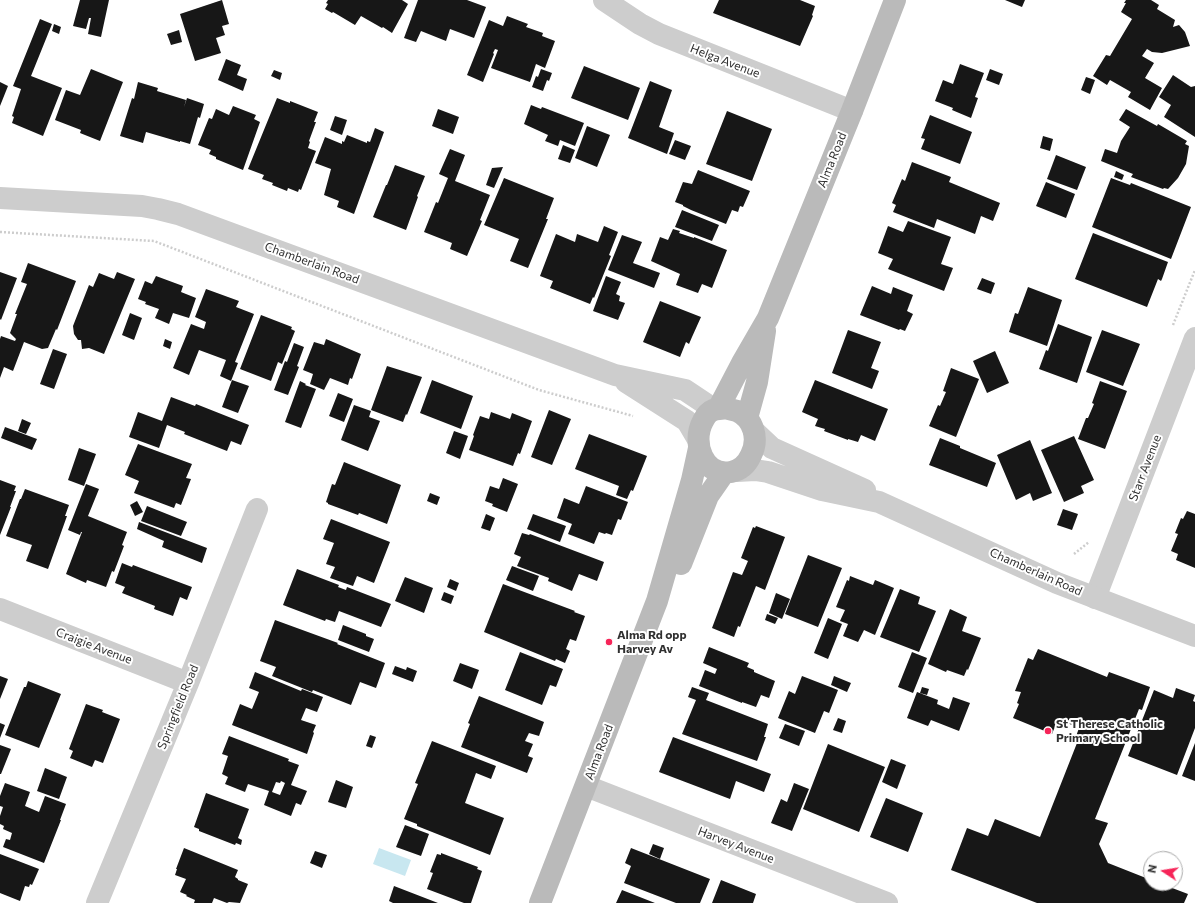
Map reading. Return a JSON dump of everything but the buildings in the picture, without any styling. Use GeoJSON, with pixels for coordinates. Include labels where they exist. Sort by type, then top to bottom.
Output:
{"type":"FeatureCollection","features":[{"type":"Feature","properties":{"kind":"main road","name":"Alma Road"},"geometry":{"type":"LineString","coordinates":[[715,410],[768,318],[852,111],[895,0]]}},
{"type":"Feature","properties":{"kind":"main road","name":"Alma Road"},"geometry":{"type":"LineString","coordinates":[[751,425],[768,318]]}},
{"type":"Feature","properties":{"kind":"main road"},"geometry":{"type":"LineString","coordinates":[[725,408],[737,411],[751,425],[755,447],[745,465],[731,472],[710,466],[701,457],[698,443],[700,427],[706,416],[715,410],[725,408]]}},
{"type":"Feature","properties":{"kind":"main road","name":"Alma Road"},"geometry":{"type":"LineString","coordinates":[[540,903],[657,601],[692,480],[698,443]]}},
{"type":"Feature","properties":{"kind":"main road","name":"Alma Road"},"geometry":{"type":"LineString","coordinates":[[657,601],[671,589],[708,496],[731,472]]}},
{"type":"Feature","properties":{"kind":"street","name":"Helga Avenue"},"geometry":{"type":"LineString","coordinates":[[604,0],[640,24],[659,34],[852,111]]}},
{"type":"Feature","properties":{"kind":"street","name":"Chamberlain Road"},"geometry":{"type":"LineString","coordinates":[[0,198],[142,206],[178,214],[615,375],[685,390],[715,410]]}},
{"type":"Feature","properties":{"kind":"street","name":"Starr Avenue"},"geometry":{"type":"LineString","coordinates":[[1095,598],[1195,338]]}},
{"type":"Feature","properties":{"kind":"street","name":"Chamberlain Road"},"geometry":{"type":"LineString","coordinates":[[615,375],[687,421],[698,443]]}},
{"type":"Feature","properties":{"kind":"street","name":"Chamberlain Road"},"geometry":{"type":"LineString","coordinates":[[751,425],[772,448],[864,489],[879,502]]}},
{"type":"Feature","properties":{"kind":"street","name":"Chamberlain Road"},"geometry":{"type":"LineString","coordinates":[[731,472],[754,470],[768,472],[822,490],[879,502],[1057,583],[1195,636]]}},
{"type":"Feature","properties":{"kind":"street","name":"Springfield Road"},"geometry":{"type":"LineString","coordinates":[[97,903],[188,683],[257,509]]}},
{"type":"Feature","properties":{"kind":"street","name":"Craigie Avenue"},"geometry":{"type":"LineString","coordinates":[[0,609],[188,683]]}},
{"type":"Feature","properties":{"kind":"street","name":"Harvey Avenue"},"geometry":{"type":"LineString","coordinates":[[586,786],[887,903]]}},
{"type":"Feature","properties":{"kind":"path"},"geometry":{"type":"LineString","coordinates":[[0,232],[154,241],[539,390],[638,418]]}},
{"type":"Feature","properties":{"kind":"water"},"geometry":{"type":"Polygon","coordinates":[[[379,848],[411,860],[405,876],[373,864],[379,848]]]}},
{"type":"Feature","properties":{"kind":"place","name":"Alma Rd opp Harvey Av"},"geometry":{"type":"Point","coordinates":[609,642]}},
{"type":"Feature","properties":{"kind":"place","name":"St Therese Catholic Primary School"},"geometry":{"type":"Point","coordinates":[1048,731]}}]}
